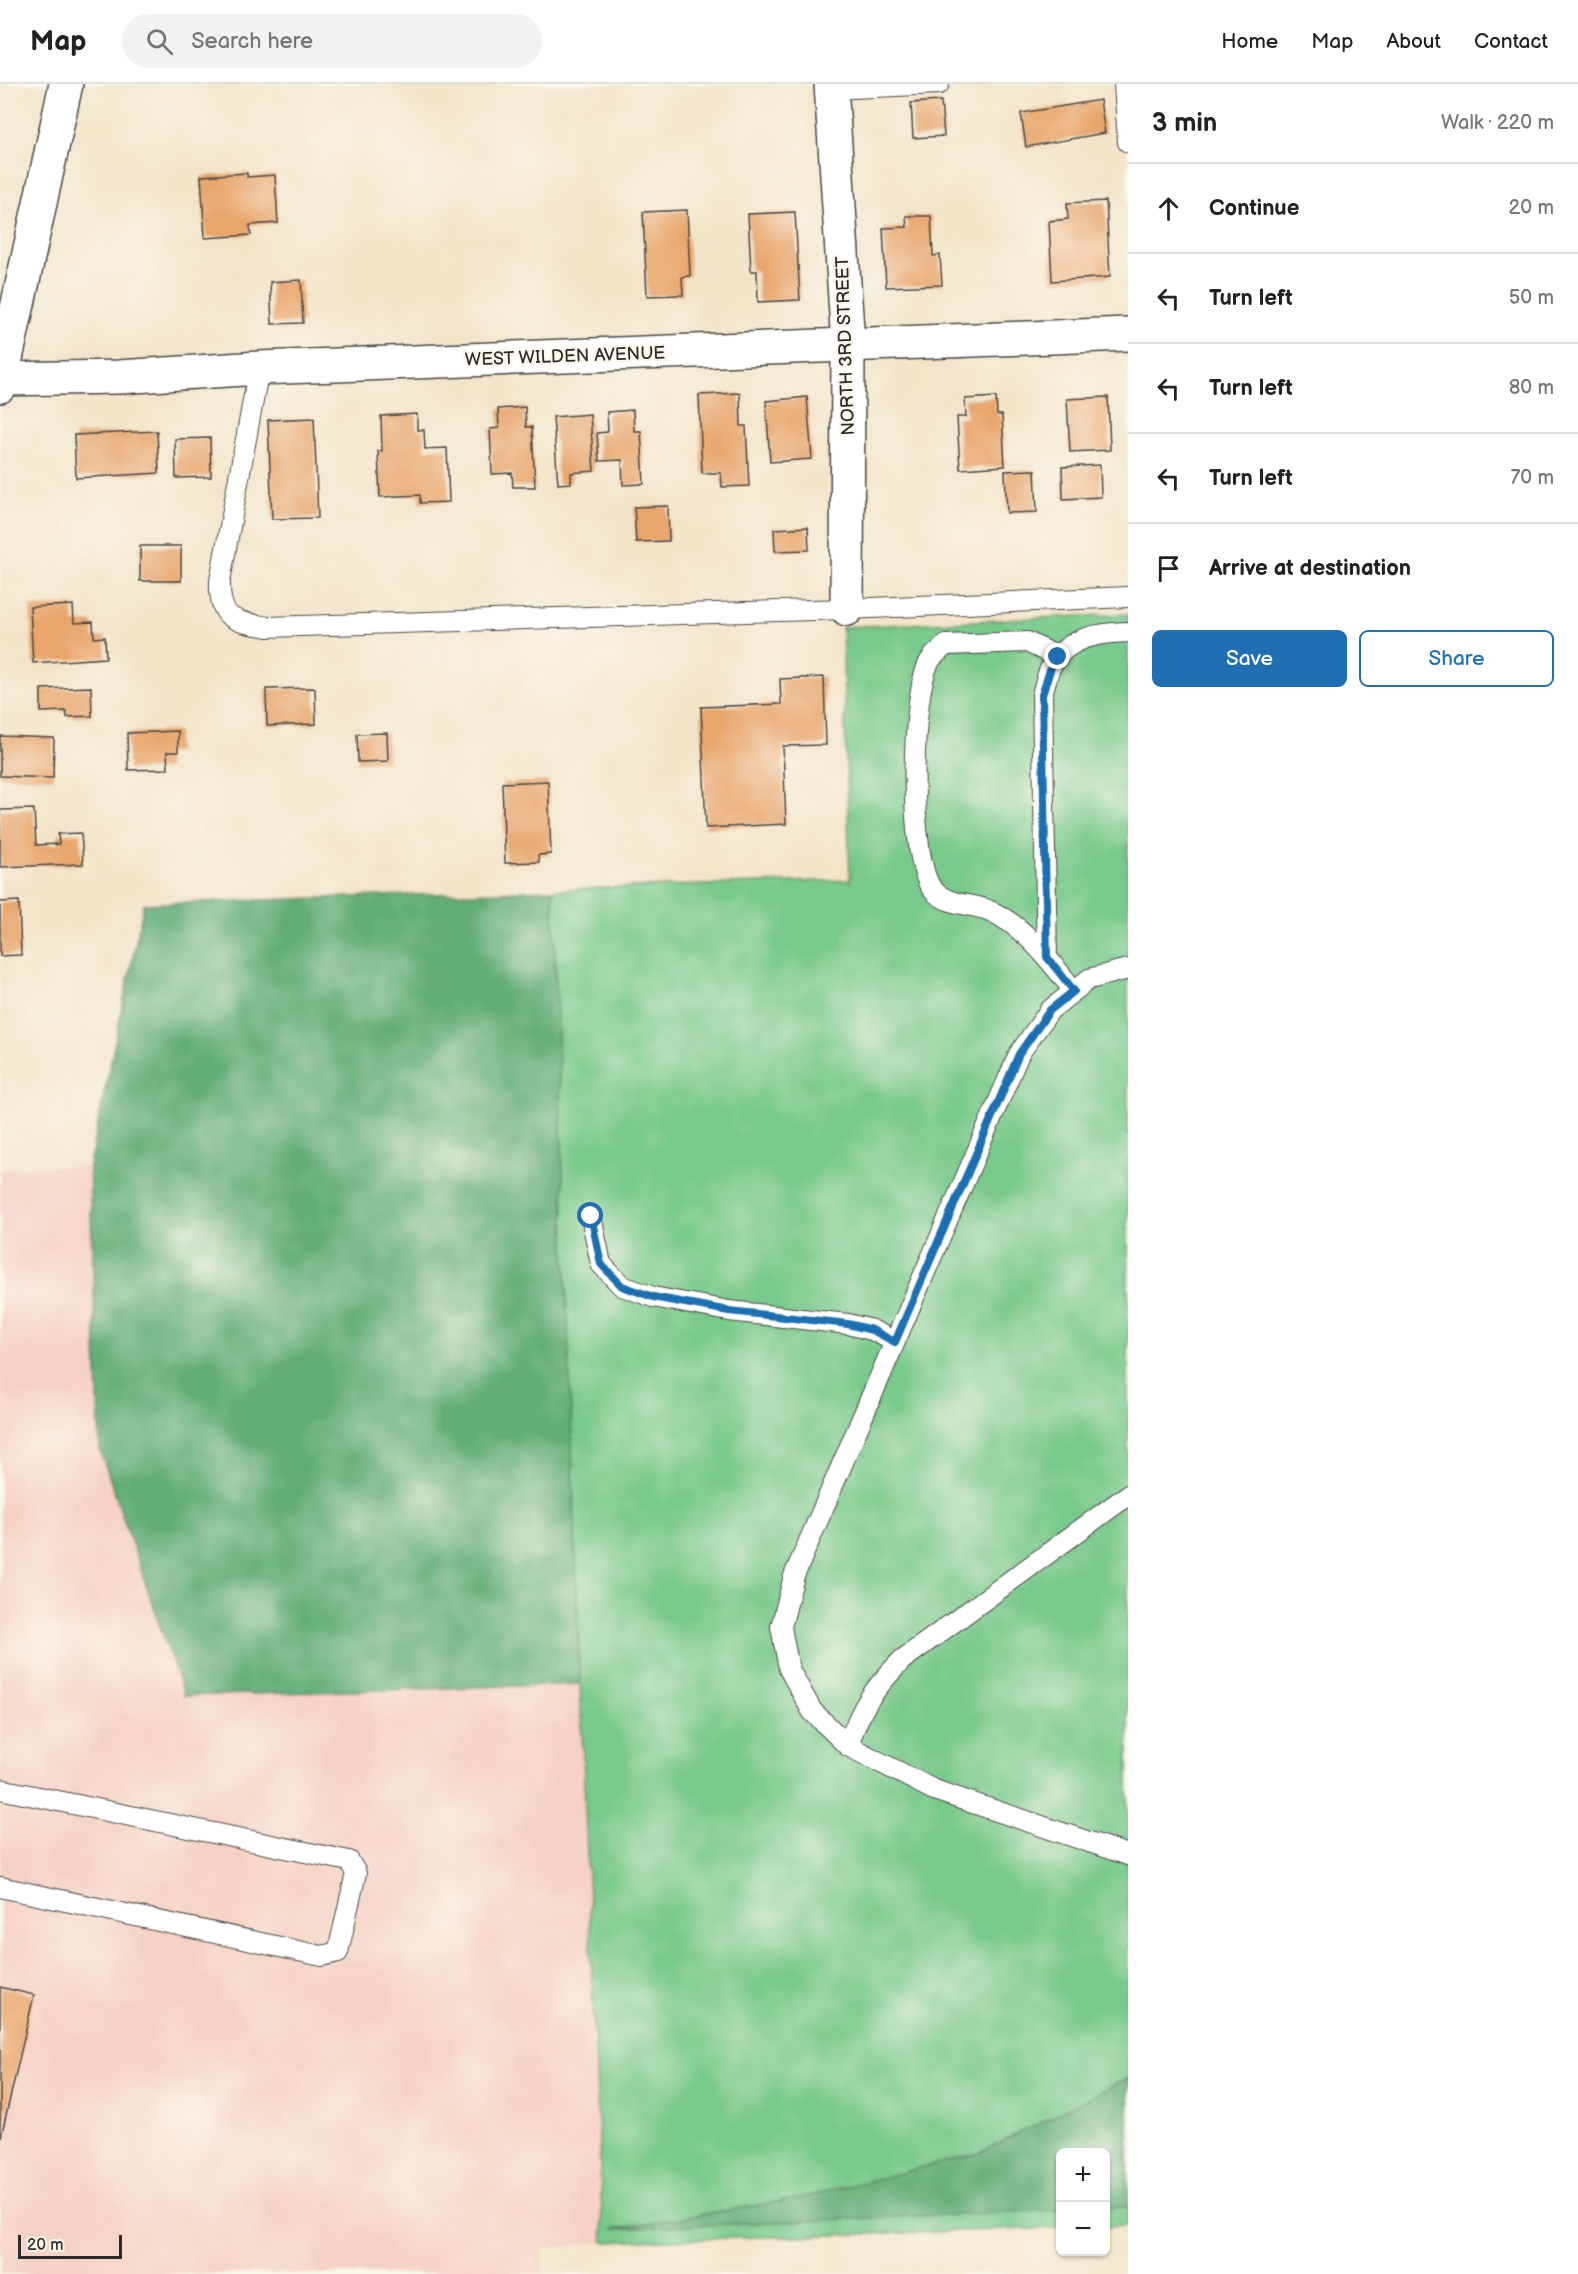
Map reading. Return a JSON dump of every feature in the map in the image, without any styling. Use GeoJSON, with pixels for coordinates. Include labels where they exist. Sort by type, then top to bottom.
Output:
{"type":"FeatureCollection","features":[{"type":"Feature","properties":{"kind":"street"},"geometry":{"type":"LineString","coordinates":[[0,381],[66,84]]}},
{"type":"Feature","properties":{"kind":"street","name":"NORTH 3RD STREET"},"geometry":{"type":"LineString","coordinates":[[831,87],[848,345],[847,609]]}},
{"type":"Feature","properties":{"kind":"street","name":"WEST WILDEN AVENUE"},"geometry":{"type":"LineString","coordinates":[[0,381],[119,377],[259,368],[1128,334]]}},
{"type":"Feature","properties":{"kind":"lane"},"geometry":{"type":"LineString","coordinates":[[831,87],[939,84]]}},
{"type":"Feature","properties":{"kind":"lane"},"geometry":{"type":"LineString","coordinates":[[1124,84],[1128,142]]}},
{"type":"Feature","properties":{"kind":"lane"},"geometry":{"type":"LineString","coordinates":[[259,368],[220,581],[219,598],[224,611],[239,622],[268,627],[847,609],[1128,597]]}},
{"type":"Feature","properties":{"kind":"lane"},"geometry":{"type":"LineString","coordinates":[[1047,957],[1042,695],[1052,664],[1069,644],[1095,635],[1128,632]]}},
{"type":"Feature","properties":{"kind":"lane"},"geometry":{"type":"LineString","coordinates":[[1058,657],[1027,642],[946,645],[929,662],[920,692],[916,726],[916,827],[921,865],[933,890],[953,902],[988,910],[1014,926],[1047,957],[1074,991]]}},
{"type":"Feature","properties":{"kind":"lane"},"geometry":{"type":"LineString","coordinates":[[1128,969],[1089,979],[1050,1010],[1019,1054],[794,1576],[782,1627],[789,1669],[793,1677],[812,1711],[848,1746],[934,1790],[1128,1856]]}},
{"type":"Feature","properties":{"kind":"lane"},"geometry":{"type":"LineString","coordinates":[[591,1216],[601,1264],[622,1286],[653,1297],[718,1309],[848,1324],[872,1330],[895,1342]]}},
{"type":"Feature","properties":{"kind":"lane"},"geometry":{"type":"LineString","coordinates":[[848,1746],[856,1720],[875,1688],[902,1660],[1128,1495]]}},
{"type":"Feature","properties":{"kind":"lane"},"geometry":{"type":"LineString","coordinates":[[0,1788],[350,1861],[356,1873],[338,1952],[322,1956],[0,1887]]}},
{"type":"Feature","properties":{"kind":"shaded area"},"geometry":{"type":"Polygon","coordinates":[[[89,1166],[100,1450],[184,1696],[580,1684],[603,2242],[542,2249],[543,2274],[0,2274],[0,1169],[89,1166]]]}},
{"type":"Feature","properties":{"kind":"green space"},"geometry":{"type":"Polygon","coordinates":[[[1128,614],[1128,2226],[1110,2227],[1110,2148],[1056,2148],[1056,2228],[603,2242],[580,1684],[553,890],[850,880],[842,627],[1128,614]]]}},
{"type":"Feature","properties":{"kind":"green space"},"geometry":{"type":"Polygon","coordinates":[[[553,890],[580,1684],[184,1696],[100,1450],[89,1166],[144,904],[553,890]]]}},
{"type":"Feature","properties":{"kind":"green space"},"geometry":{"type":"Polygon","coordinates":[[[1128,2078],[1128,2207],[1110,2208],[1110,2148],[1056,2148],[1056,2210],[613,2229],[800,2198],[980,2153],[1128,2078]]]}},
{"type":"Feature","properties":{"kind":"building"},"geometry":{"type":"Polygon","coordinates":[[[1100,100],[1105,133],[1026,147],[1021,113],[1100,100]]]}},
{"type":"Feature","properties":{"kind":"building"},"geometry":{"type":"Polygon","coordinates":[[[941,101],[944,136],[913,138],[911,103],[941,101]]]}},
{"type":"Feature","properties":{"kind":"building"},"geometry":{"type":"Polygon","coordinates":[[[247,173],[247,177],[275,175],[278,223],[250,225],[251,235],[205,238],[201,176],[247,173]]]}},
{"type":"Feature","properties":{"kind":"building"},"geometry":{"type":"Polygon","coordinates":[[[1106,201],[1110,277],[1052,281],[1049,221],[1068,219],[1067,203],[1106,201]]]}},
{"type":"Feature","properties":{"kind":"building"},"geometry":{"type":"Polygon","coordinates":[[[687,210],[690,276],[682,277],[683,295],[647,296],[643,212],[687,210]]]}},
{"type":"Feature","properties":{"kind":"building"},"geometry":{"type":"Polygon","coordinates":[[[795,212],[800,300],[758,302],[757,271],[751,271],[748,214],[795,212]]]}},
{"type":"Feature","properties":{"kind":"building"},"geometry":{"type":"Polygon","coordinates":[[[906,216],[931,216],[933,256],[940,255],[942,285],[886,287],[883,228],[907,227],[906,216]]]}},
{"type":"Feature","properties":{"kind":"building"},"geometry":{"type":"Polygon","coordinates":[[[301,280],[303,323],[272,324],[270,282],[301,280]]]}},
{"type":"Feature","properties":{"kind":"building"},"geometry":{"type":"Polygon","coordinates":[[[740,393],[741,426],[746,426],[749,486],[722,487],[721,473],[702,473],[699,395],[740,393]]]}},
{"type":"Feature","properties":{"kind":"building"},"geometry":{"type":"Polygon","coordinates":[[[807,397],[812,459],[770,462],[766,401],[807,397]]]}},
{"type":"Feature","properties":{"kind":"building"},"geometry":{"type":"Polygon","coordinates":[[[996,397],[997,415],[1002,415],[1005,466],[960,469],[957,417],[966,417],[965,399],[996,397]]]}},
{"type":"Feature","properties":{"kind":"building"},"geometry":{"type":"Polygon","coordinates":[[[1108,397],[1110,450],[1070,452],[1067,399],[1108,397]]]}},
{"type":"Feature","properties":{"kind":"building"},"geometry":{"type":"Polygon","coordinates":[[[525,407],[526,427],[532,427],[535,487],[513,487],[512,473],[492,474],[490,429],[499,428],[498,409],[525,407]]]}},
{"type":"Feature","properties":{"kind":"building"},"geometry":{"type":"Polygon","coordinates":[[[633,410],[634,431],[641,431],[644,484],[623,485],[622,460],[599,461],[597,433],[608,432],[607,412],[633,410]]]}},
{"type":"Feature","properties":{"kind":"building"},"geometry":{"type":"Polygon","coordinates":[[[417,414],[417,430],[424,430],[425,449],[447,448],[449,502],[420,503],[420,495],[380,497],[378,451],[382,451],[381,416],[417,414]]]}},
{"type":"Feature","properties":{"kind":"building"},"geometry":{"type":"Polygon","coordinates":[[[590,414],[594,471],[571,473],[571,483],[558,484],[553,417],[590,414]]]}},
{"type":"Feature","properties":{"kind":"building"},"geometry":{"type":"Polygon","coordinates":[[[314,418],[318,518],[272,519],[268,420],[314,418]]]}},
{"type":"Feature","properties":{"kind":"building"},"geometry":{"type":"Polygon","coordinates":[[[157,431],[159,473],[76,478],[74,435],[157,431]]]}},
{"type":"Feature","properties":{"kind":"building"},"geometry":{"type":"Polygon","coordinates":[[[210,438],[211,477],[176,478],[175,439],[210,438]]]}},
{"type":"Feature","properties":{"kind":"building"},"geometry":{"type":"Polygon","coordinates":[[[1100,465],[1101,497],[1063,499],[1062,467],[1100,465]]]}},
{"type":"Feature","properties":{"kind":"building"},"geometry":{"type":"Polygon","coordinates":[[[1035,470],[1037,512],[1007,513],[1005,471],[1035,470]]]}},
{"type":"Feature","properties":{"kind":"building"},"geometry":{"type":"Polygon","coordinates":[[[668,506],[669,541],[636,542],[634,507],[668,506]]]}},
{"type":"Feature","properties":{"kind":"building"},"geometry":{"type":"Polygon","coordinates":[[[808,527],[809,550],[775,551],[774,529],[808,527]]]}},
{"type":"Feature","properties":{"kind":"building"},"geometry":{"type":"Polygon","coordinates":[[[140,546],[181,546],[181,581],[140,581],[140,546]]]}},
{"type":"Feature","properties":{"kind":"building"},"geometry":{"type":"Polygon","coordinates":[[[73,605],[74,623],[93,622],[94,638],[105,637],[106,658],[33,663],[30,607],[73,605]]]}},
{"type":"Feature","properties":{"kind":"building"},"geometry":{"type":"Polygon","coordinates":[[[824,677],[826,745],[783,746],[786,824],[706,828],[701,707],[781,704],[780,679],[824,677]]]}},
{"type":"Feature","properties":{"kind":"building"},"geometry":{"type":"Polygon","coordinates":[[[91,687],[92,716],[67,717],[66,711],[41,712],[41,689],[91,687]]]}},
{"type":"Feature","properties":{"kind":"building"},"geometry":{"type":"Polygon","coordinates":[[[315,688],[316,724],[267,726],[266,689],[315,688]]]}},
{"type":"Feature","properties":{"kind":"building"},"geometry":{"type":"Polygon","coordinates":[[[178,731],[178,752],[167,752],[168,769],[128,770],[127,733],[178,731]]]}},
{"type":"Feature","properties":{"kind":"building"},"geometry":{"type":"Polygon","coordinates":[[[387,733],[388,761],[358,762],[357,734],[387,733]]]}},
{"type":"Feature","properties":{"kind":"building"},"geometry":{"type":"Polygon","coordinates":[[[0,736],[54,738],[53,778],[0,776],[0,736]]]}},
{"type":"Feature","properties":{"kind":"building"},"geometry":{"type":"Polygon","coordinates":[[[548,781],[551,854],[538,855],[539,862],[505,863],[502,783],[548,781]]]}},
{"type":"Feature","properties":{"kind":"building"},"geometry":{"type":"Polygon","coordinates":[[[34,809],[36,845],[59,844],[58,834],[81,833],[83,864],[0,867],[0,810],[34,809]]]}},
{"type":"Feature","properties":{"kind":"building"},"geometry":{"type":"Polygon","coordinates":[[[19,901],[21,955],[0,956],[0,902],[19,901]]]}},
{"type":"Feature","properties":{"kind":"building"},"geometry":{"type":"Polygon","coordinates":[[[0,1987],[34,1995],[1,2137],[0,2137],[0,1987]]]}},
{"type":"Feature","properties":{"kind":"route"},"geometry":{"type":"LineString","coordinates":[[591,1216],[601,1264],[622,1286],[653,1297],[729,1311],[848,1324],[872,1330],[895,1342],[1019,1054],[1050,1010],[1074,991],[1047,957],[1041,737],[1042,695],[1052,664],[1058,657]]}}]}
